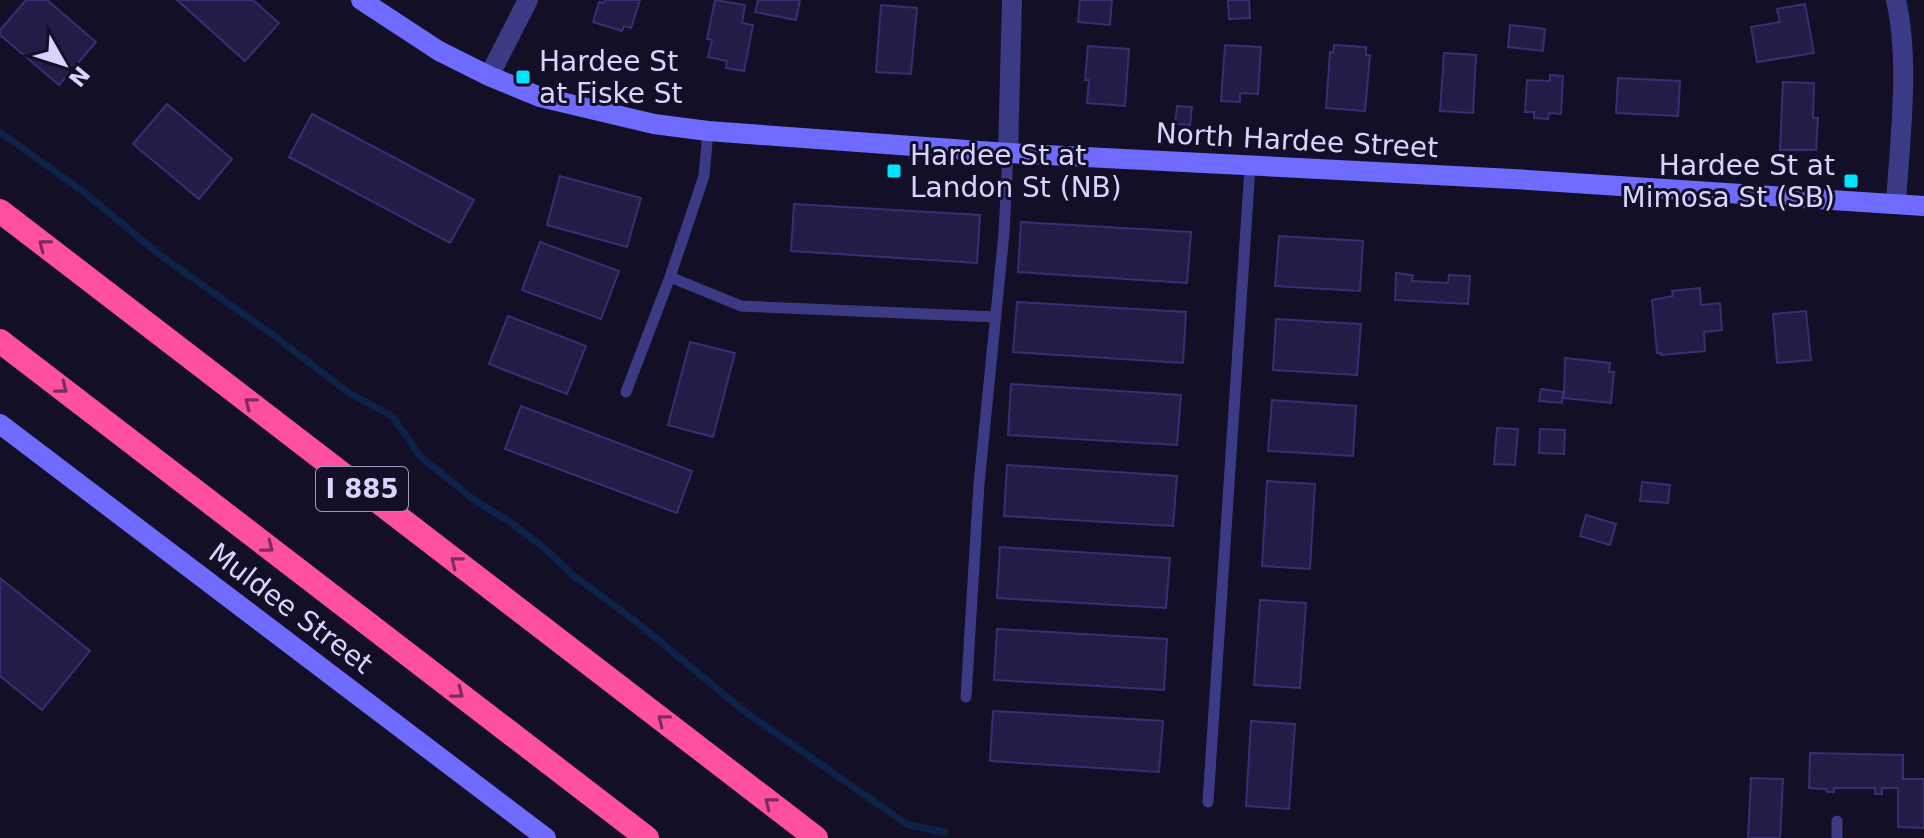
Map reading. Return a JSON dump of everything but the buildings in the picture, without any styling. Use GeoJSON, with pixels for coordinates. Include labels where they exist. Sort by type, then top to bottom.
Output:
{"type":"FeatureCollection","features":[{"type":"Feature","properties":{"kind":"highway","name":"I 885"},"geometry":{"type":"LineString","coordinates":[[0,211],[816,838]]}},
{"type":"Feature","properties":{"kind":"highway"},"geometry":{"type":"LineString","coordinates":[[0,341],[647,838]]}},
{"type":"Feature","properties":{"kind":"street","name":"North Hardee Street"},"geometry":{"type":"LineString","coordinates":[[361,0],[439,51],[489,76],[540,97],[654,124],[708,131],[1008,153],[1513,179],[1924,206]]}},
{"type":"Feature","properties":{"kind":"street"},"geometry":{"type":"LineString","coordinates":[[489,76],[528,0]]}},
{"type":"Feature","properties":{"kind":"street"},"geometry":{"type":"LineString","coordinates":[[1008,153],[1012,0]]}},
{"type":"Feature","properties":{"kind":"street"},"geometry":{"type":"LineString","coordinates":[[1896,0],[1902,47],[1896,202]]}},
{"type":"Feature","properties":{"kind":"street","name":"Muldee Street"},"geometry":{"type":"LineString","coordinates":[[0,424],[546,838]]}},
{"type":"Feature","properties":{"kind":"lane"},"geometry":{"type":"LineString","coordinates":[[626,392],[704,176],[708,131]]}},
{"type":"Feature","properties":{"kind":"lane"},"geometry":{"type":"LineString","coordinates":[[966,697],[979,484],[1004,233],[1008,153]]}},
{"type":"Feature","properties":{"kind":"lane"},"geometry":{"type":"LineString","coordinates":[[1208,802],[1250,167]]}},
{"type":"Feature","properties":{"kind":"lane"},"geometry":{"type":"LineString","coordinates":[[670,277],[741,306],[996,317]]}},
{"type":"Feature","properties":{"kind":"lane"},"geometry":{"type":"LineString","coordinates":[[1837,821],[1837,838]]}},
{"type":"Feature","properties":{"kind":"waterway"},"geometry":{"type":"LineString","coordinates":[[0,132],[85,193],[160,255],[349,393],[392,416],[421,457],[473,499],[548,551],[574,576],[634,620],[744,711],[908,825],[945,832]]}},
{"type":"Feature","properties":{"kind":"place","name":"Hardee St at Fiske St"},"geometry":{"type":"Point","coordinates":[523,77]}},
{"type":"Feature","properties":{"kind":"place","name":"Hardee St at Landon St (NB)"},"geometry":{"type":"Point","coordinates":[894,171]}},
{"type":"Feature","properties":{"kind":"place","name":"Hardee St at Mimosa St (SB)"},"geometry":{"type":"Point","coordinates":[1851,181]}}]}
